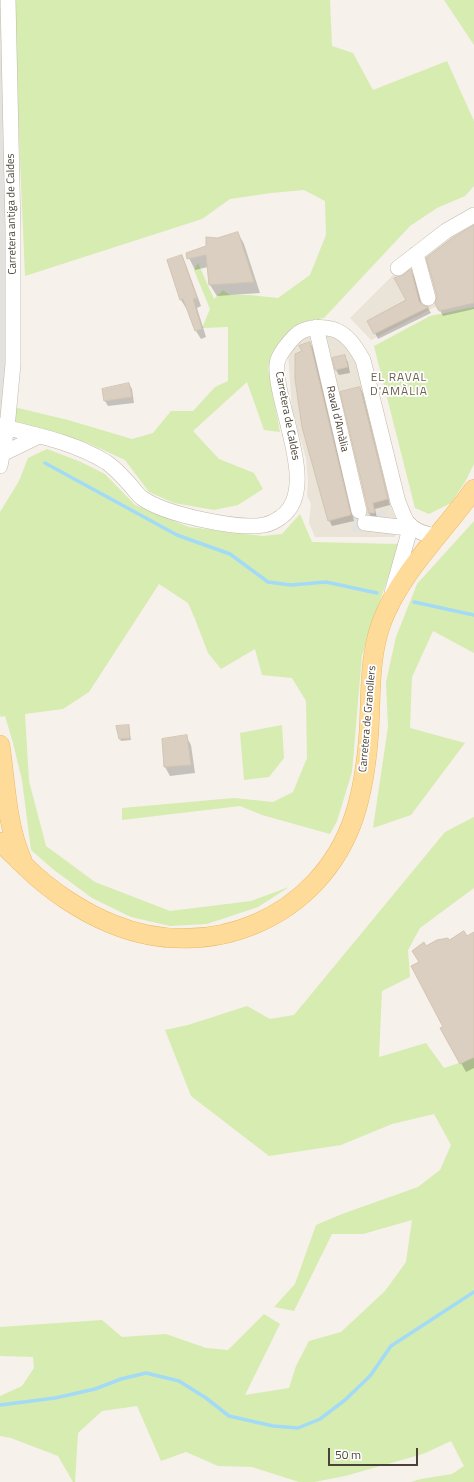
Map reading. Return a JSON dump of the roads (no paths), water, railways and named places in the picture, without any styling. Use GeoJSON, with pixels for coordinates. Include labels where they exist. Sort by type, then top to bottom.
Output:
{"type":"FeatureCollection","features":[{"type":"Feature","properties":{"kind":"main road"},"geometry":{"type":"LineString","coordinates":[[438,536],[474,489]]}},
{"type":"Feature","properties":{"kind":"main road","name":"Carretera de Granollers"},"geometry":{"type":"LineString","coordinates":[[0,842],[26,868],[68,900],[90,913],[118,926],[158,938],[180,939],[235,932],[266,920],[291,904],[311,888],[335,858],[347,836],[363,780],[367,755],[374,657],[381,625],[388,607],[408,574],[438,536]]}},
{"type":"Feature","properties":{"kind":"main road"},"geometry":{"type":"LineString","coordinates":[[0,745],[12,827],[16,845],[26,868]]}},
{"type":"Feature","properties":{"kind":"main road"},"geometry":{"type":"LineString","coordinates":[[0,852],[26,868]]}},
{"type":"Feature","properties":{"kind":"street","name":"Carretera antiga de Caldes"},"geometry":{"type":"LineString","coordinates":[[1,460],[3,427],[13,364],[13,230],[8,0]]}},
{"type":"Feature","properties":{"kind":"street"},"geometry":{"type":"LineString","coordinates":[[398,268],[454,226],[474,215]]}},
{"type":"Feature","properties":{"kind":"street"},"geometry":{"type":"LineString","coordinates":[[416,254],[428,298]]}},
{"type":"Feature","properties":{"kind":"street","name":"Carretera de Caldes"},"geometry":{"type":"LineString","coordinates":[[3,427],[55,439],[107,462],[125,479],[141,498],[158,507],[204,520],[239,525],[265,524],[281,517],[290,508],[297,491],[298,472],[279,384],[277,363],[287,344],[299,332],[316,327],[330,328],[341,332],[354,344],[363,360],[398,502],[407,525]]}},
{"type":"Feature","properties":{"kind":"street","name":"Raval d'Amàlia"},"geometry":{"type":"LineString","coordinates":[[316,327],[362,517],[407,525]]}},
{"type":"Feature","properties":{"kind":"street"},"geometry":{"type":"LineString","coordinates":[[1,460],[40,436]]}},
{"type":"Feature","properties":{"kind":"street"},"geometry":{"type":"LineString","coordinates":[[407,525],[420,532],[438,536]]}},
{"type":"Feature","properties":{"kind":"street"},"geometry":{"type":"LineString","coordinates":[[388,607],[408,536],[407,525]]}},
{"type":"Feature","properties":{"kind":"waterway"},"geometry":{"type":"LineString","coordinates":[[45,463],[177,535],[230,554],[268,582],[291,585],[326,582],[377,593]]}},
{"type":"Feature","properties":{"kind":"waterway"},"geometry":{"type":"LineString","coordinates":[[414,602],[474,615]]}},
{"type":"Feature","properties":{"kind":"waterway"},"geometry":{"type":"LineString","coordinates":[[0,1405],[55,1398],[95,1389],[121,1379],[146,1373],[179,1381],[206,1398],[229,1416],[273,1426],[298,1428],[320,1419],[345,1400],[370,1376],[391,1346],[474,1292]]}},
{"type":"Feature","properties":{"kind":"district","name":"EL RAVAL D'AMÀLIA"},"geometry":{"type":"Point","coordinates":[399,385]}}]}
